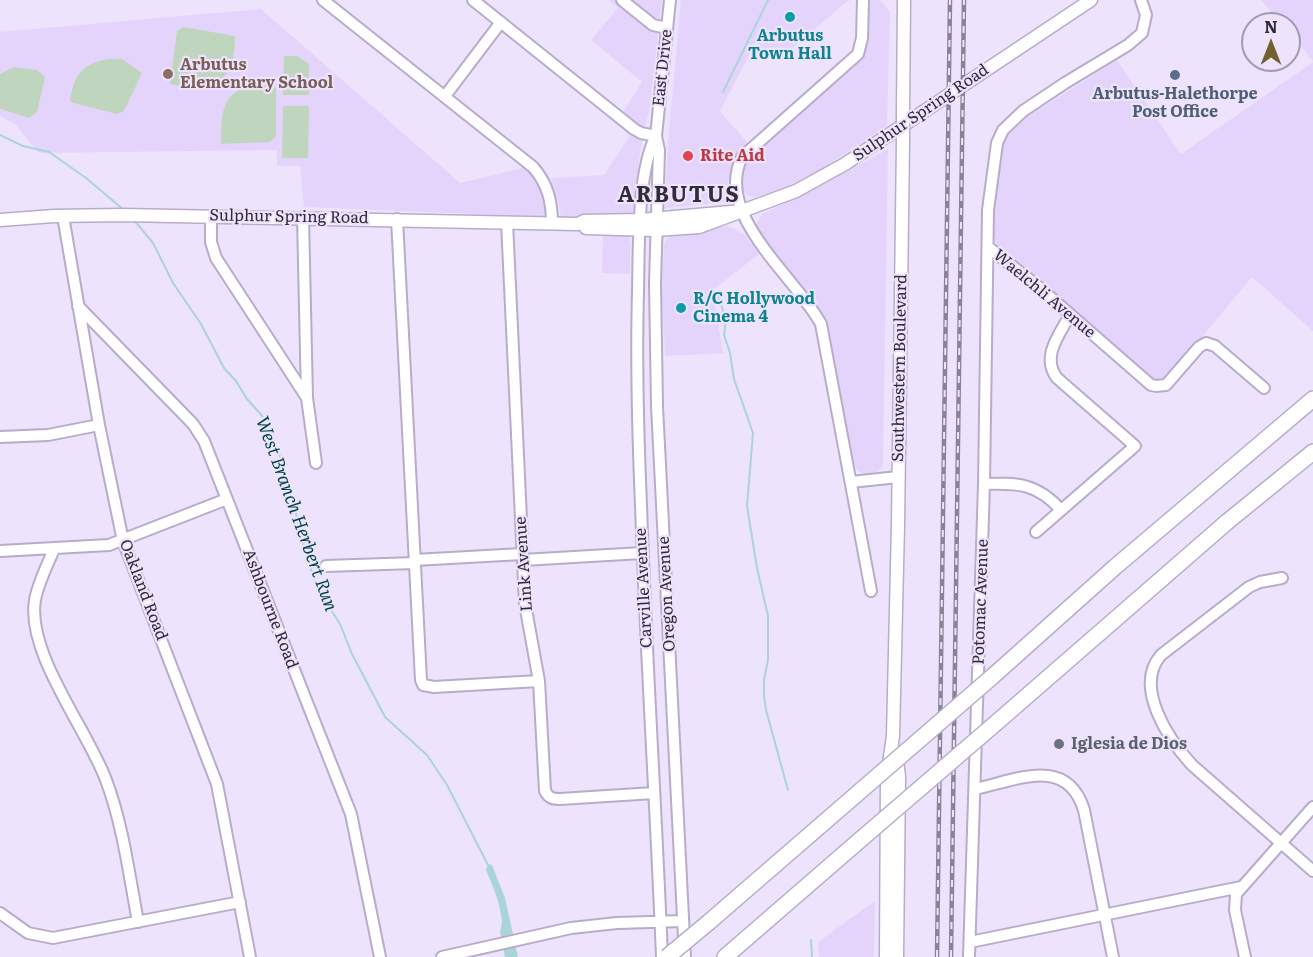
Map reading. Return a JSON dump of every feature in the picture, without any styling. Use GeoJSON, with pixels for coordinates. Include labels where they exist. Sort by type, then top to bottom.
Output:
{"type":"FeatureCollection","features":[{"type":"Feature","properties":{"kind":"highway"},"geometry":{"type":"LineString","coordinates":[[664,957],[709,922],[1115,567],[1313,399]]}},
{"type":"Feature","properties":{"kind":"highway"},"geometry":{"type":"LineString","coordinates":[[724,957],[1227,522],[1313,452]]}},
{"type":"Feature","properties":{"kind":"main road","name":"Southwestern Boulevard"},"geometry":{"type":"LineString","coordinates":[[886,957],[887,777],[893,736],[898,477],[904,0]]}},
{"type":"Feature","properties":{"kind":"main road","name":"Sulphur Spring Road"},"geometry":{"type":"LineString","coordinates":[[0,220],[129,215],[303,217],[578,224],[584,228],[656,224],[742,211],[796,191],[818,180],[1091,0]]}},
{"type":"Feature","properties":{"kind":"main road","name":"Southwestern Boulevard"},"geometry":{"type":"LineString","coordinates":[[893,736],[899,777],[897,957]]}},
{"type":"Feature","properties":{"kind":"street"},"geometry":{"type":"LineString","coordinates":[[323,0],[520,155],[540,175],[550,197],[552,224]]}},
{"type":"Feature","properties":{"kind":"street"},"geometry":{"type":"LineString","coordinates":[[473,0],[634,129],[640,133],[656,136]]}},
{"type":"Feature","properties":{"kind":"street"},"geometry":{"type":"LineString","coordinates":[[622,0],[653,25],[667,28]]}},
{"type":"Feature","properties":{"kind":"street","name":"East Drive"},"geometry":{"type":"LineString","coordinates":[[656,224],[659,150],[656,136],[670,0]]}},
{"type":"Feature","properties":{"kind":"street"},"geometry":{"type":"LineString","coordinates":[[863,0],[862,38],[858,54],[742,157],[735,176],[735,186],[742,211],[757,238],[807,302],[821,324],[871,591]]}},
{"type":"Feature","properties":{"kind":"street","name":"Waelchli Avenue"},"geometry":{"type":"LineString","coordinates":[[1141,0],[1146,15],[1142,33],[1128,45],[1023,111],[1003,130],[997,142],[988,210],[988,247],[1151,385],[1166,385],[1199,347],[1206,343],[1215,346],[1264,388]]}},
{"type":"Feature","properties":{"kind":"street"},"geometry":{"type":"LineString","coordinates":[[445,96],[501,22]]}},
{"type":"Feature","properties":{"kind":"street","name":"East Drive"},"geometry":{"type":"LineString","coordinates":[[640,225],[650,147],[656,136]]}},
{"type":"Feature","properties":{"kind":"street","name":"Oakland Road"},"geometry":{"type":"LineString","coordinates":[[63,216],[99,425],[123,541],[217,784],[250,957]]}},
{"type":"Feature","properties":{"kind":"street"},"geometry":{"type":"LineString","coordinates":[[211,216],[211,242],[216,258],[307,398]]}},
{"type":"Feature","properties":{"kind":"street"},"geometry":{"type":"LineString","coordinates":[[303,217],[307,398],[316,463]]}},
{"type":"Feature","properties":{"kind":"street"},"geometry":{"type":"LineString","coordinates":[[397,219],[419,673],[423,685],[434,687],[539,681]]}},
{"type":"Feature","properties":{"kind":"street","name":"Link Avenue"},"geometry":{"type":"LineString","coordinates":[[507,222],[525,604],[539,681],[544,785],[548,796],[560,800],[654,793]]}},
{"type":"Feature","properties":{"kind":"street","name":"Oregon Avenue"},"geometry":{"type":"LineString","coordinates":[[656,224],[655,320],[660,454],[685,957]]}},
{"type":"Feature","properties":{"kind":"street","name":"Carville Avenue"},"geometry":{"type":"LineString","coordinates":[[640,225],[637,320],[642,553],[664,957]]}},
{"type":"Feature","properties":{"kind":"street","name":"Potomac Avenue"},"geometry":{"type":"LineString","coordinates":[[969,957],[984,484],[988,247]]}},
{"type":"Feature","properties":{"kind":"street","name":"Ashbourne Road"},"geometry":{"type":"LineString","coordinates":[[78,306],[199,431],[351,814],[380,957]]}},
{"type":"Feature","properties":{"kind":"street"},"geometry":{"type":"LineString","coordinates":[[1036,532],[1135,446],[1052,371],[1050,358],[1052,350],[1070,315]]}},
{"type":"Feature","properties":{"kind":"street"},"geometry":{"type":"LineString","coordinates":[[0,437],[48,435],[99,425]]}},
{"type":"Feature","properties":{"kind":"street"},"geometry":{"type":"LineString","coordinates":[[639,454],[660,454]]}},
{"type":"Feature","properties":{"kind":"street"},"geometry":{"type":"LineString","coordinates":[[851,482],[898,477]]}},
{"type":"Feature","properties":{"kind":"street"},"geometry":{"type":"LineString","coordinates":[[984,484],[1010,483],[1030,487],[1052,499],[1061,510]]}},
{"type":"Feature","properties":{"kind":"street"},"geometry":{"type":"LineString","coordinates":[[0,551],[96,547],[123,541],[227,499]]}},
{"type":"Feature","properties":{"kind":"street"},"geometry":{"type":"LineString","coordinates":[[54,549],[35,600],[35,629],[45,659],[105,777],[120,828],[138,922]]}},
{"type":"Feature","properties":{"kind":"street"},"geometry":{"type":"LineString","coordinates":[[326,566],[642,553]]}},
{"type":"Feature","properties":{"kind":"street"},"geometry":{"type":"LineString","coordinates":[[1282,578],[1260,582],[1239,594],[1161,655],[1154,663],[1150,690],[1162,725],[1176,748],[1192,765],[1313,871]]}},
{"type":"Feature","properties":{"kind":"street"},"geometry":{"type":"LineString","coordinates":[[975,789],[1044,775],[1068,782],[1080,798],[1084,810],[1113,957]]}},
{"type":"Feature","properties":{"kind":"street"},"geometry":{"type":"LineString","coordinates":[[1245,957],[1235,910],[1236,894],[1313,807]]}},
{"type":"Feature","properties":{"kind":"street"},"geometry":{"type":"LineString","coordinates":[[970,942],[1241,887]]}},
{"type":"Feature","properties":{"kind":"street"},"geometry":{"type":"LineString","coordinates":[[0,914],[28,933],[52,938],[240,902]]}},
{"type":"Feature","properties":{"kind":"street"},"geometry":{"type":"LineString","coordinates":[[442,957],[588,926],[683,921]]}},
{"type":"Feature","properties":{"kind":"shaded area"},"geometry":{"type":"Polygon","coordinates":[[[609,0],[662,0],[650,105],[640,153],[633,213],[561,218],[551,178],[604,175],[630,136],[616,123],[642,82],[591,40],[618,8],[609,0]]]}},
{"type":"Feature","properties":{"kind":"shaded area"},"geometry":{"type":"Polygon","coordinates":[[[681,0],[849,0],[776,62],[756,42],[720,111],[747,142],[731,165],[728,182],[729,202],[665,208],[668,143],[681,0]]]}},
{"type":"Feature","properties":{"kind":"shaded area"},"geometry":{"type":"Polygon","coordinates":[[[868,0],[880,0],[890,11],[887,126],[823,168],[792,184],[755,197],[749,196],[740,185],[742,168],[746,159],[857,64],[863,56],[866,47],[868,0]]]}},
{"type":"Feature","properties":{"kind":"shaded area"},"geometry":{"type":"Polygon","coordinates":[[[1261,0],[1313,0],[1313,61],[1301,46],[1301,12],[1272,12],[1261,0]]]}},
{"type":"Feature","properties":{"kind":"shaded area","name":"Arbutus Elementary School"},"geometry":{"type":"Polygon","coordinates":[[[261,9],[460,183],[523,168],[542,188],[546,204],[545,217],[304,207],[300,166],[277,166],[277,150],[39,153],[15,124],[0,116],[0,32],[261,9]]]}},
{"type":"Feature","properties":{"kind":"shaded area"},"geometry":{"type":"Polygon","coordinates":[[[183,27],[235,36],[231,65],[219,81],[199,87],[170,84],[177,31],[183,27]]]}},
{"type":"Feature","properties":{"kind":"shaded area"},"geometry":{"type":"Polygon","coordinates":[[[284,56],[297,56],[309,64],[309,95],[283,95],[284,56]]]}},
{"type":"Feature","properties":{"kind":"shaded area"},"geometry":{"type":"Polygon","coordinates":[[[108,59],[122,59],[142,73],[124,111],[117,114],[70,102],[80,72],[91,64],[108,59]]]}},
{"type":"Feature","properties":{"kind":"shaded area"},"geometry":{"type":"Polygon","coordinates":[[[1117,60],[1181,154],[1313,62],[1313,331],[1252,277],[1167,379],[1156,382],[1151,380],[998,249],[991,228],[997,156],[1013,128],[1117,60]]]}},
{"type":"Feature","properties":{"kind":"shaded area"},"geometry":{"type":"Polygon","coordinates":[[[14,67],[37,70],[45,77],[37,112],[29,118],[0,109],[0,74],[14,67]]]}},
{"type":"Feature","properties":{"kind":"shaded area"},"geometry":{"type":"Polygon","coordinates":[[[257,85],[276,88],[276,137],[270,142],[221,144],[223,113],[230,98],[245,87],[257,85]]]}},
{"type":"Feature","properties":{"kind":"shaded area"},"geometry":{"type":"Polygon","coordinates":[[[283,106],[309,106],[308,158],[282,158],[283,106]]]}},
{"type":"Feature","properties":{"kind":"shaded area"},"geometry":{"type":"Polygon","coordinates":[[[888,149],[883,467],[874,475],[863,474],[857,470],[853,461],[827,321],[800,283],[763,241],[757,223],[762,214],[812,191],[888,149]]]}},
{"type":"Feature","properties":{"kind":"shaded area"},"geometry":{"type":"Polygon","coordinates":[[[727,226],[744,234],[759,254],[709,293],[715,304],[723,353],[665,356],[662,292],[666,239],[676,234],[727,226]]]}},
{"type":"Feature","properties":{"kind":"shaded area"},"geometry":{"type":"Polygon","coordinates":[[[603,235],[630,236],[630,274],[602,273],[603,235]]]}},
{"type":"Feature","properties":{"kind":"shaded area"},"geometry":{"type":"Polygon","coordinates":[[[488,864],[492,865],[505,898],[518,957],[505,957],[500,931],[502,918],[486,870],[488,864]]]}},
{"type":"Feature","properties":{"kind":"shaded area"},"geometry":{"type":"Polygon","coordinates":[[[875,901],[874,957],[819,957],[818,942],[875,901]]]}},
{"type":"Feature","properties":{"kind":"waterway"},"geometry":{"type":"LineString","coordinates":[[723,92],[768,0]]}},
{"type":"Feature","properties":{"kind":"waterway","name":"West Branch Herbert Run"},"geometry":{"type":"LineString","coordinates":[[0,135],[23,146],[49,152],[86,178],[124,210]]}},
{"type":"Feature","properties":{"kind":"waterway","name":"West Branch Herbert Run"},"geometry":{"type":"LineString","coordinates":[[134,220],[153,243],[173,283],[201,324],[224,368],[264,418],[278,450],[313,576],[321,594],[340,624],[352,654],[385,717],[427,755],[447,785],[488,865]]}},
{"type":"Feature","properties":{"kind":"waterway"},"geometry":{"type":"LineString","coordinates":[[717,292],[726,320],[724,335],[730,353],[734,379],[753,433],[747,506],[757,568],[768,616],[768,660],[764,696],[788,790]]}},
{"type":"Feature","properties":{"kind":"waterway"},"geometry":{"type":"LineString","coordinates":[[811,940],[812,957]]}},
{"type":"Feature","properties":{"kind":"railway"},"geometry":{"type":"LineString","coordinates":[[937,957],[950,0]]}},
{"type":"Feature","properties":{"kind":"railway"},"geometry":{"type":"LineString","coordinates":[[951,957],[964,0]]}},
{"type":"Feature","properties":{"kind":"place","name":"Arbutus Town Hall"},"geometry":{"type":"Point","coordinates":[790,17]}},
{"type":"Feature","properties":{"kind":"place","name":"Arbutus Elementary School"},"geometry":{"type":"Point","coordinates":[168,74]}},
{"type":"Feature","properties":{"kind":"place","name":"Arbutus-Halethorpe Post Office"},"geometry":{"type":"Point","coordinates":[1175,75]}},
{"type":"Feature","properties":{"kind":"place","name":"Rite Aid"},"geometry":{"type":"Point","coordinates":[688,156]}},
{"type":"Feature","properties":{"kind":"place","name":"R/C Hollywood Cinema 4"},"geometry":{"type":"Point","coordinates":[681,308]}},
{"type":"Feature","properties":{"kind":"place","name":"Iglesia de Dios"},"geometry":{"type":"Point","coordinates":[1059,744]}},
{"type":"Feature","properties":{"kind":"district","name":"ARBUTUS"},"geometry":{"type":"Point","coordinates":[679,196]}}]}
